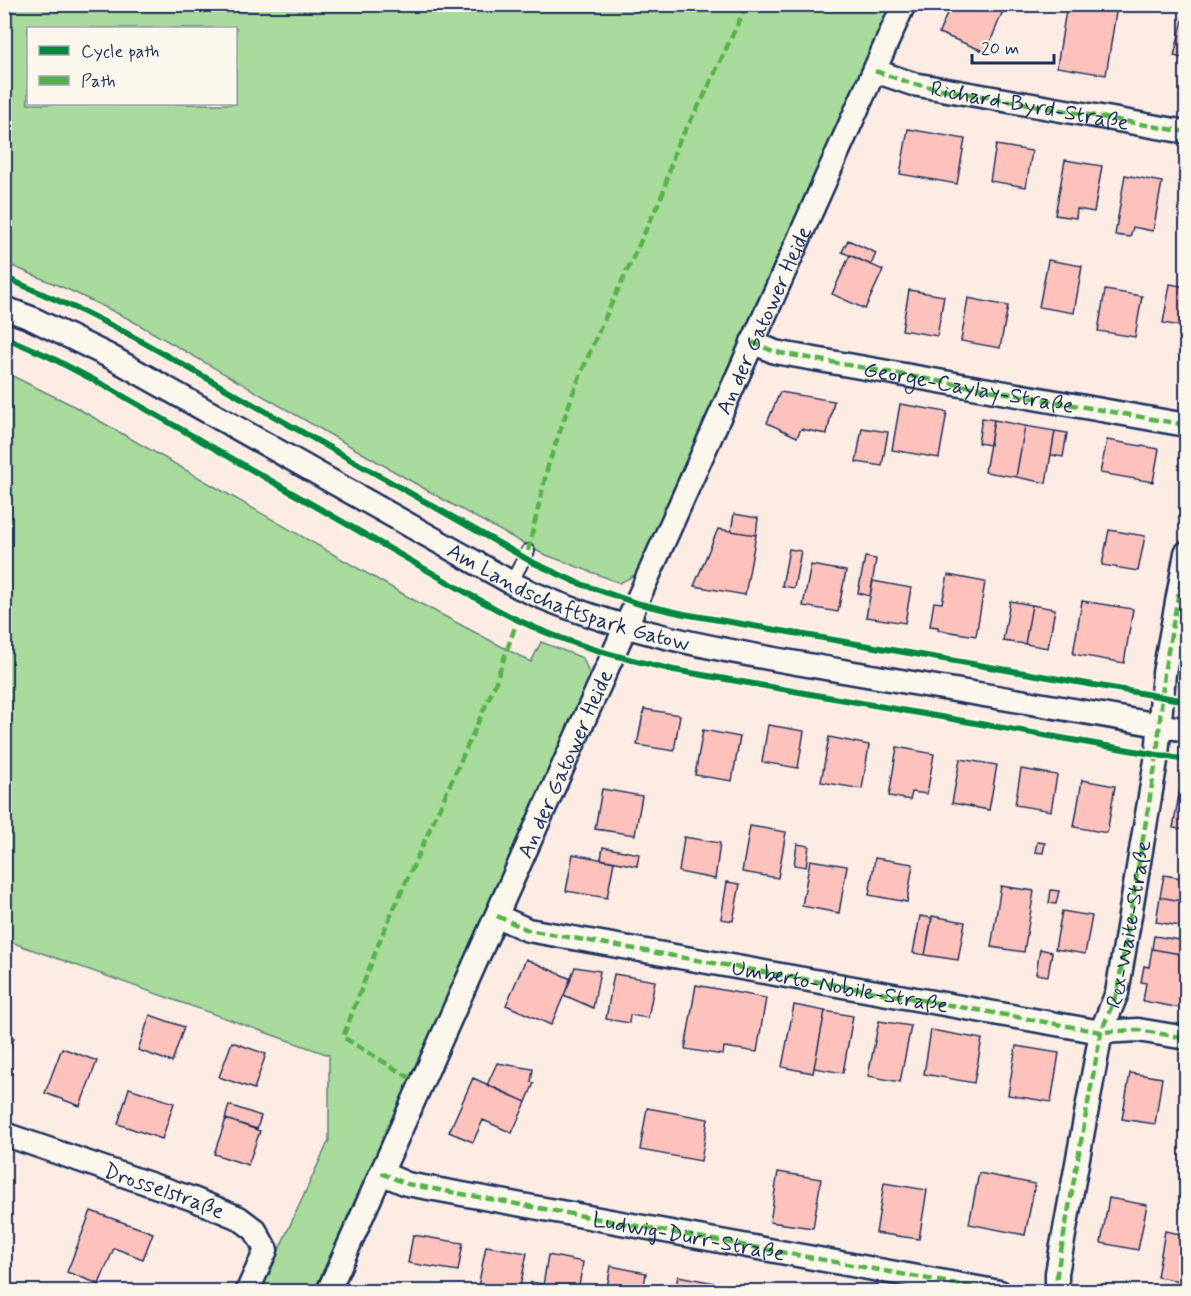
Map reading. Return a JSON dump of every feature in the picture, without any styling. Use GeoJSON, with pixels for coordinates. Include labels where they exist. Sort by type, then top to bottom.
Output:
{"type":"FeatureCollection","features":[{"type":"Feature","properties":{"kind":"street","name":"An der Gatower Heide"},"geometry":{"type":"LineString","coordinates":[[328,1292],[904,4]]}},
{"type":"Feature","properties":{"kind":"street","name":"Richard-Byrd-Straße"},"geometry":{"type":"LineString","coordinates":[[875,71],[913,84],[1186,132]]}},
{"type":"Feature","properties":{"kind":"street","name":"Am Landschaftspark Gatow"},"geometry":{"type":"LineString","coordinates":[[4,308],[31,318],[111,357],[512,583],[559,606],[625,628],[713,649],[1186,730]]}},
{"type":"Feature","properties":{"kind":"street","name":"George-Caylay-Straße"},"geometry":{"type":"LineString","coordinates":[[752,342],[775,352],[1186,425]]}},
{"type":"Feature","properties":{"kind":"street","name":"Rex-Waite-Straße"},"geometry":{"type":"LineString","coordinates":[[1058,1292],[1057,1273],[1101,1032],[1117,993],[1157,755],[1164,673],[1186,553]]}},
{"type":"Feature","properties":{"kind":"street","name":"Umberto-Nobile-Straße"},"geometry":{"type":"LineString","coordinates":[[497,916],[528,930],[1101,1032],[1138,1030],[1186,1038]]}},
{"type":"Feature","properties":{"kind":"street","name":"Drosselstraße"},"geometry":{"type":"LineString","coordinates":[[4,1134],[193,1199],[239,1218],[255,1230],[266,1250],[248,1292]]}},
{"type":"Feature","properties":{"kind":"street","name":"Ludwig-Dürr-Straße"},"geometry":{"type":"LineString","coordinates":[[381,1173],[407,1184],[1000,1292]]}},
{"type":"Feature","properties":{"kind":"lane"},"geometry":{"type":"LineString","coordinates":[[512,583],[528,551]]}},
{"type":"Feature","properties":{"kind":"green space"},"geometry":{"type":"Polygon","coordinates":[[[5,5],[890,5],[635,575],[620,583],[541,553],[444,500],[129,319],[5,263],[5,5]]]}},
{"type":"Feature","properties":{"kind":"green space"},"geometry":{"type":"Polygon","coordinates":[[[4,372],[70,404],[410,598],[531,662],[541,642],[583,658],[591,678],[314,1291],[260,1291],[329,1140],[329,1055],[5,940],[4,372]]]}},
{"type":"Feature","properties":{"kind":"building"},"geometry":{"type":"Polygon","coordinates":[[[951,4],[1005,6],[986,52],[939,33],[951,4]]]}},
{"type":"Feature","properties":{"kind":"building"},"geometry":{"type":"Polygon","coordinates":[[[1067,4],[1117,6],[1106,75],[1057,67],[1067,4]]]}},
{"type":"Feature","properties":{"kind":"building"},"geometry":{"type":"Polygon","coordinates":[[[1184,15],[1186,16],[1186,59],[1174,56],[1184,15]]]}},
{"type":"Feature","properties":{"kind":"building"},"geometry":{"type":"Polygon","coordinates":[[[908,129],[965,139],[957,184],[900,174],[908,129]]]}},
{"type":"Feature","properties":{"kind":"building"},"geometry":{"type":"Polygon","coordinates":[[[996,145],[1032,151],[1026,187],[990,181],[996,145]]]}},
{"type":"Feature","properties":{"kind":"building"},"geometry":{"type":"Polygon","coordinates":[[[1065,160],[1102,166],[1094,212],[1077,209],[1076,218],[1055,215],[1065,160]]]}},
{"type":"Feature","properties":{"kind":"building"},"geometry":{"type":"Polygon","coordinates":[[[1125,175],[1162,182],[1153,231],[1133,227],[1130,237],[1115,235],[1125,175]]]}},
{"type":"Feature","properties":{"kind":"building"},"geometry":{"type":"Polygon","coordinates":[[[1186,188],[1186,218],[1181,217],[1186,188]]]}},
{"type":"Feature","properties":{"kind":"building"},"geometry":{"type":"Polygon","coordinates":[[[848,240],[876,253],[871,265],[842,252],[848,240]]]}},
{"type":"Feature","properties":{"kind":"building"},"geometry":{"type":"Polygon","coordinates":[[[850,255],[883,270],[865,309],[832,294],[850,255]]]}},
{"type":"Feature","properties":{"kind":"building"},"geometry":{"type":"Polygon","coordinates":[[[1048,260],[1082,266],[1074,313],[1039,307],[1048,260]]]}},
{"type":"Feature","properties":{"kind":"building"},"geometry":{"type":"Polygon","coordinates":[[[1170,284],[1186,287],[1186,327],[1163,323],[1170,284]]]}},
{"type":"Feature","properties":{"kind":"building"},"geometry":{"type":"Polygon","coordinates":[[[909,290],[944,296],[937,336],[902,330],[909,290]]]}},
{"type":"Feature","properties":{"kind":"building"},"geometry":{"type":"Polygon","coordinates":[[[1105,290],[1142,296],[1135,337],[1098,331],[1105,290]]]}},
{"type":"Feature","properties":{"kind":"building"},"geometry":{"type":"Polygon","coordinates":[[[968,298],[1008,306],[1000,348],[961,341],[968,298]]]}},
{"type":"Feature","properties":{"kind":"building"},"geometry":{"type":"Polygon","coordinates":[[[780,392],[834,401],[827,434],[801,429],[797,437],[767,423],[780,392]]]}},
{"type":"Feature","properties":{"kind":"building"},"geometry":{"type":"Polygon","coordinates":[[[900,404],[947,412],[939,458],[892,450],[900,404]]]}},
{"type":"Feature","properties":{"kind":"building"},"geometry":{"type":"Polygon","coordinates":[[[982,418],[994,420],[990,445],[978,443],[982,418]]]}},
{"type":"Feature","properties":{"kind":"building"},"geometry":{"type":"Polygon","coordinates":[[[994,420],[1025,426],[1016,477],[985,472],[994,420]]]}},
{"type":"Feature","properties":{"kind":"building"},"geometry":{"type":"Polygon","coordinates":[[[1025,426],[1055,431],[1046,483],[1016,477],[1025,426]]]}},
{"type":"Feature","properties":{"kind":"building"},"geometry":{"type":"Polygon","coordinates":[[[862,428],[888,432],[882,466],[856,462],[862,428]]]}},
{"type":"Feature","properties":{"kind":"building"},"geometry":{"type":"Polygon","coordinates":[[[1055,431],[1067,433],[1063,457],[1051,455],[1055,431]]]}},
{"type":"Feature","properties":{"kind":"building"},"geometry":{"type":"Polygon","coordinates":[[[1107,440],[1159,449],[1153,482],[1100,473],[1107,440]]]}},
{"type":"Feature","properties":{"kind":"building"},"geometry":{"type":"Polygon","coordinates":[[[734,514],[758,518],[756,535],[731,531],[734,514]]]}},
{"type":"Feature","properties":{"kind":"building"},"geometry":{"type":"Polygon","coordinates":[[[718,529],[756,535],[745,595],[694,586],[718,529]]]}},
{"type":"Feature","properties":{"kind":"building"},"geometry":{"type":"Polygon","coordinates":[[[1109,530],[1145,536],[1138,571],[1102,565],[1109,530]]]}},
{"type":"Feature","properties":{"kind":"building"},"geometry":{"type":"Polygon","coordinates":[[[789,549],[801,551],[794,588],[782,586],[789,549]]]}},
{"type":"Feature","properties":{"kind":"building"},"geometry":{"type":"Polygon","coordinates":[[[865,557],[876,559],[870,596],[858,593],[865,557]]]}},
{"type":"Feature","properties":{"kind":"building"},"geometry":{"type":"Polygon","coordinates":[[[811,565],[846,571],[838,612],[803,606],[811,565]]]}},
{"type":"Feature","properties":{"kind":"building"},"geometry":{"type":"Polygon","coordinates":[[[948,575],[985,582],[976,636],[938,630],[938,627],[930,626],[934,602],[942,603],[948,575]]]}},
{"type":"Feature","properties":{"kind":"building"},"geometry":{"type":"Polygon","coordinates":[[[873,581],[911,588],[905,623],[866,617],[873,581]]]}},
{"type":"Feature","properties":{"kind":"building"},"geometry":{"type":"Polygon","coordinates":[[[1010,601],[1032,605],[1025,644],[1003,641],[1010,601]]]}},
{"type":"Feature","properties":{"kind":"building"},"geometry":{"type":"Polygon","coordinates":[[[1082,601],[1133,609],[1124,663],[1073,654],[1082,601]]]}},
{"type":"Feature","properties":{"kind":"building"},"geometry":{"type":"Polygon","coordinates":[[[1032,605],[1055,609],[1048,648],[1025,644],[1032,605]]]}},
{"type":"Feature","properties":{"kind":"building"},"geometry":{"type":"Polygon","coordinates":[[[644,709],[680,715],[674,751],[637,745],[644,709]]]}},
{"type":"Feature","properties":{"kind":"building"},"geometry":{"type":"Polygon","coordinates":[[[768,725],[804,731],[798,768],[762,762],[768,725]]]}},
{"type":"Feature","properties":{"kind":"building"},"geometry":{"type":"Polygon","coordinates":[[[703,730],[740,737],[732,781],[695,775],[703,730]]]}},
{"type":"Feature","properties":{"kind":"building"},"geometry":{"type":"Polygon","coordinates":[[[829,737],[869,745],[862,789],[821,782],[829,737]]]}},
{"type":"Feature","properties":{"kind":"building"},"geometry":{"type":"Polygon","coordinates":[[[897,747],[934,754],[927,794],[912,792],[910,800],[889,796],[897,747]]]}},
{"type":"Feature","properties":{"kind":"building"},"geometry":{"type":"Polygon","coordinates":[[[960,759],[997,765],[989,810],[952,803],[960,759]]]}},
{"type":"Feature","properties":{"kind":"building"},"geometry":{"type":"Polygon","coordinates":[[[1021,769],[1057,775],[1051,811],[1015,805],[1021,769]]]}},
{"type":"Feature","properties":{"kind":"building"},"geometry":{"type":"Polygon","coordinates":[[[1082,780],[1115,786],[1107,833],[1074,827],[1082,780]]]}},
{"type":"Feature","properties":{"kind":"building"},"geometry":{"type":"Polygon","coordinates":[[[602,789],[642,796],[635,835],[595,829],[602,789]]]}},
{"type":"Feature","properties":{"kind":"building"},"geometry":{"type":"Polygon","coordinates":[[[1180,789],[1186,790],[1186,830],[1173,828],[1180,789]]]}},
{"type":"Feature","properties":{"kind":"building"},"geometry":{"type":"Polygon","coordinates":[[[750,826],[786,832],[778,878],[742,872],[750,826]]]}},
{"type":"Feature","properties":{"kind":"building"},"geometry":{"type":"Polygon","coordinates":[[[684,837],[720,843],[715,879],[679,872],[684,837]]]}},
{"type":"Feature","properties":{"kind":"building"},"geometry":{"type":"Polygon","coordinates":[[[1037,842],[1045,843],[1043,853],[1035,852],[1037,842]]]}},
{"type":"Feature","properties":{"kind":"building"},"geometry":{"type":"Polygon","coordinates":[[[797,844],[809,846],[806,867],[794,865],[797,844]]]}},
{"type":"Feature","properties":{"kind":"building"},"geometry":{"type":"Polygon","coordinates":[[[603,847],[639,854],[637,866],[601,859],[603,847]]]}},
{"type":"Feature","properties":{"kind":"building"},"geometry":{"type":"Polygon","coordinates":[[[573,854],[614,862],[607,898],[566,891],[573,854]]]}},
{"type":"Feature","properties":{"kind":"building"},"geometry":{"type":"Polygon","coordinates":[[[875,858],[913,864],[907,902],[869,895],[875,858]]]}},
{"type":"Feature","properties":{"kind":"building"},"geometry":{"type":"Polygon","coordinates":[[[810,860],[847,866],[839,913],[802,906],[810,860]]]}},
{"type":"Feature","properties":{"kind":"building"},"geometry":{"type":"Polygon","coordinates":[[[1164,875],[1186,879],[1186,902],[1160,897],[1164,875]]]}},
{"type":"Feature","properties":{"kind":"building"},"geometry":{"type":"Polygon","coordinates":[[[727,882],[740,884],[733,921],[721,919],[727,882]]]}},
{"type":"Feature","properties":{"kind":"building"},"geometry":{"type":"Polygon","coordinates":[[[1001,886],[1034,891],[1024,952],[991,947],[1001,886]]]}},
{"type":"Feature","properties":{"kind":"building"},"geometry":{"type":"Polygon","coordinates":[[[1051,890],[1059,891],[1056,904],[1049,903],[1051,890]]]}},
{"type":"Feature","properties":{"kind":"building"},"geometry":{"type":"Polygon","coordinates":[[[1160,897],[1186,902],[1186,927],[1156,922],[1160,897]]]}},
{"type":"Feature","properties":{"kind":"building"},"geometry":{"type":"Polygon","coordinates":[[[1062,911],[1092,916],[1085,954],[1055,949],[1062,911]]]}},
{"type":"Feature","properties":{"kind":"building"},"geometry":{"type":"Polygon","coordinates":[[[920,916],[932,918],[925,955],[913,953],[920,916]]]}},
{"type":"Feature","properties":{"kind":"building"},"geometry":{"type":"Polygon","coordinates":[[[932,916],[965,922],[958,960],[925,955],[932,916]]]}},
{"type":"Feature","properties":{"kind":"building"},"geometry":{"type":"Polygon","coordinates":[[[1154,936],[1186,941],[1186,955],[1152,949],[1154,936]]]}},
{"type":"Feature","properties":{"kind":"building"},"geometry":{"type":"Polygon","coordinates":[[[1040,949],[1052,952],[1048,976],[1036,974],[1040,949]]]}},
{"type":"Feature","properties":{"kind":"building"},"geometry":{"type":"Polygon","coordinates":[[[1152,949],[1186,955],[1186,1009],[1143,1001],[1146,983],[1141,982],[1144,966],[1149,967],[1152,949]]]}},
{"type":"Feature","properties":{"kind":"building"},"geometry":{"type":"Polygon","coordinates":[[[526,959],[571,979],[551,1025],[506,1005],[526,959]]]}},
{"type":"Feature","properties":{"kind":"building"},"geometry":{"type":"Polygon","coordinates":[[[575,967],[600,971],[593,1008],[564,995],[575,967]]]}},
{"type":"Feature","properties":{"kind":"building"},"geometry":{"type":"Polygon","coordinates":[[[614,974],[655,981],[648,1018],[630,1015],[629,1023],[606,1019],[614,974]]]}},
{"type":"Feature","properties":{"kind":"building"},"geometry":{"type":"Polygon","coordinates":[[[696,985],[766,998],[757,1052],[724,1047],[723,1055],[685,1049],[696,985]]]}},
{"type":"Feature","properties":{"kind":"building"},"geometry":{"type":"Polygon","coordinates":[[[794,1005],[825,1011],[813,1073],[782,1067],[794,1005]]]}},
{"type":"Feature","properties":{"kind":"building"},"geometry":{"type":"Polygon","coordinates":[[[825,1011],[853,1016],[843,1073],[814,1068],[825,1011]]]}},
{"type":"Feature","properties":{"kind":"building"},"geometry":{"type":"Polygon","coordinates":[[[150,1015],[184,1027],[172,1062],[138,1050],[150,1015]]]}},
{"type":"Feature","properties":{"kind":"building"},"geometry":{"type":"Polygon","coordinates":[[[879,1021],[911,1026],[900,1082],[868,1076],[879,1021]]]}},
{"type":"Feature","properties":{"kind":"building"},"geometry":{"type":"Polygon","coordinates":[[[931,1030],[982,1039],[974,1083],[924,1074],[931,1030]]]}},
{"type":"Feature","properties":{"kind":"building"},"geometry":{"type":"Polygon","coordinates":[[[4,1034],[14,1038],[4,1067],[4,1034]]]}},
{"type":"Feature","properties":{"kind":"building"},"geometry":{"type":"Polygon","coordinates":[[[232,1042],[266,1054],[254,1089],[219,1077],[232,1042]]]}},
{"type":"Feature","properties":{"kind":"building"},"geometry":{"type":"Polygon","coordinates":[[[1016,1046],[1059,1053],[1051,1102],[1008,1095],[1016,1046]]]}},
{"type":"Feature","properties":{"kind":"building"},"geometry":{"type":"Polygon","coordinates":[[[62,1048],[97,1061],[80,1106],[45,1093],[62,1048]]]}},
{"type":"Feature","properties":{"kind":"building"},"geometry":{"type":"Polygon","coordinates":[[[497,1063],[533,1069],[531,1082],[534,1083],[526,1102],[487,1085],[497,1063]]]}},
{"type":"Feature","properties":{"kind":"building"},"geometry":{"type":"Polygon","coordinates":[[[1130,1073],[1162,1078],[1155,1124],[1122,1119],[1130,1073]]]}},
{"type":"Feature","properties":{"kind":"building"},"geometry":{"type":"Polygon","coordinates":[[[473,1078],[526,1102],[512,1133],[483,1120],[473,1142],[449,1132],[473,1078]]]}},
{"type":"Feature","properties":{"kind":"building"},"geometry":{"type":"Polygon","coordinates":[[[129,1088],[174,1103],[162,1139],[118,1124],[129,1088]]]}},
{"type":"Feature","properties":{"kind":"building"},"geometry":{"type":"Polygon","coordinates":[[[1186,1104],[1186,1125],[1183,1124],[1186,1104]]]}},
{"type":"Feature","properties":{"kind":"building"},"geometry":{"type":"Polygon","coordinates":[[[229,1105],[261,1116],[257,1129],[225,1119],[229,1105]]]}},
{"type":"Feature","properties":{"kind":"building"},"geometry":{"type":"Polygon","coordinates":[[[647,1108],[708,1119],[701,1161],[640,1150],[647,1108]]]}},
{"type":"Feature","properties":{"kind":"building"},"geometry":{"type":"Polygon","coordinates":[[[226,1119],[260,1131],[248,1165],[214,1154],[226,1119]]]}},
{"type":"Feature","properties":{"kind":"building"},"geometry":{"type":"Polygon","coordinates":[[[778,1172],[821,1179],[813,1228],[770,1222],[778,1172]]]}},
{"type":"Feature","properties":{"kind":"building"},"geometry":{"type":"Polygon","coordinates":[[[979,1173],[1035,1184],[1025,1235],[969,1224],[979,1173]]]}},
{"type":"Feature","properties":{"kind":"building"},"geometry":{"type":"Polygon","coordinates":[[[884,1183],[927,1190],[919,1239],[876,1233],[884,1183]]]}},
{"type":"Feature","properties":{"kind":"building"},"geometry":{"type":"Polygon","coordinates":[[[1109,1198],[1147,1205],[1138,1250],[1101,1243],[1109,1198]]]}},
{"type":"Feature","properties":{"kind":"building"},"geometry":{"type":"Polygon","coordinates":[[[91,1211],[153,1233],[143,1259],[114,1248],[99,1284],[67,1272],[91,1211]]]}},
{"type":"Feature","properties":{"kind":"building"},"geometry":{"type":"Polygon","coordinates":[[[1165,1231],[1186,1235],[1186,1282],[1157,1277],[1165,1231]]]}},
{"type":"Feature","properties":{"kind":"building"},"geometry":{"type":"Polygon","coordinates":[[[413,1235],[463,1243],[458,1271],[408,1263],[413,1235]]]}},
{"type":"Feature","properties":{"kind":"building"},"geometry":{"type":"Polygon","coordinates":[[[486,1246],[527,1253],[519,1292],[477,1292],[486,1246]]]}},
{"type":"Feature","properties":{"kind":"building"},"geometry":{"type":"Polygon","coordinates":[[[548,1255],[583,1262],[578,1292],[542,1292],[548,1255]]]}},
{"type":"Feature","properties":{"kind":"building"},"geometry":{"type":"Polygon","coordinates":[[[611,1266],[646,1273],[643,1292],[606,1292],[611,1266]]]}},
{"type":"Feature","properties":{"kind":"building"},"geometry":{"type":"Polygon","coordinates":[[[678,1276],[715,1283],[714,1292],[675,1292],[678,1276]]]}},
{"type":"Feature","properties":{"kind":"building"},"geometry":{"type":"Polygon","coordinates":[[[531,1282],[543,1284],[542,1292],[529,1292],[531,1282]]]}},
{"type":"Feature","properties":{"kind":"building"},"geometry":{"type":"Polygon","coordinates":[[[379,1285],[419,1292],[378,1292],[379,1285]]]}},
{"type":"Feature","properties":{"kind":"marked path"},"geometry":{"type":"LineString","coordinates":[[528,551],[548,466],[573,393],[597,335],[663,193],[676,147],[703,98],[747,4]]}},
{"type":"Feature","properties":{"kind":"marked path"},"geometry":{"type":"LineString","coordinates":[[875,71],[913,84],[1186,132]]}},
{"type":"Feature","properties":{"kind":"marked path"},"geometry":{"type":"LineString","coordinates":[[752,342],[775,352],[1186,425]]}},
{"type":"Feature","properties":{"kind":"marked path"},"geometry":{"type":"LineString","coordinates":[[1057,1292],[1057,1273],[1101,1032],[1117,993],[1157,755],[1164,673],[1186,553]]}},
{"type":"Feature","properties":{"kind":"marked path"},"geometry":{"type":"LineString","coordinates":[[410,1078],[343,1037],[382,935],[494,687],[515,627]]}},
{"type":"Feature","properties":{"kind":"marked path"},"geometry":{"type":"LineString","coordinates":[[497,916],[528,930],[1101,1032],[1138,1030],[1186,1038]]}},
{"type":"Feature","properties":{"kind":"marked path"},"geometry":{"type":"LineString","coordinates":[[381,1173],[407,1184],[1000,1292]]}},
{"type":"Feature","properties":{"kind":"cycle path"},"geometry":{"type":"LineString","coordinates":[[4,277],[132,336],[532,562],[578,583],[636,603],[684,614],[1186,701]]}},
{"type":"Feature","properties":{"kind":"cycle path"},"geometry":{"type":"LineString","coordinates":[[4,337],[48,356],[109,388],[474,597],[557,637],[674,670],[1186,760]]}}]}
